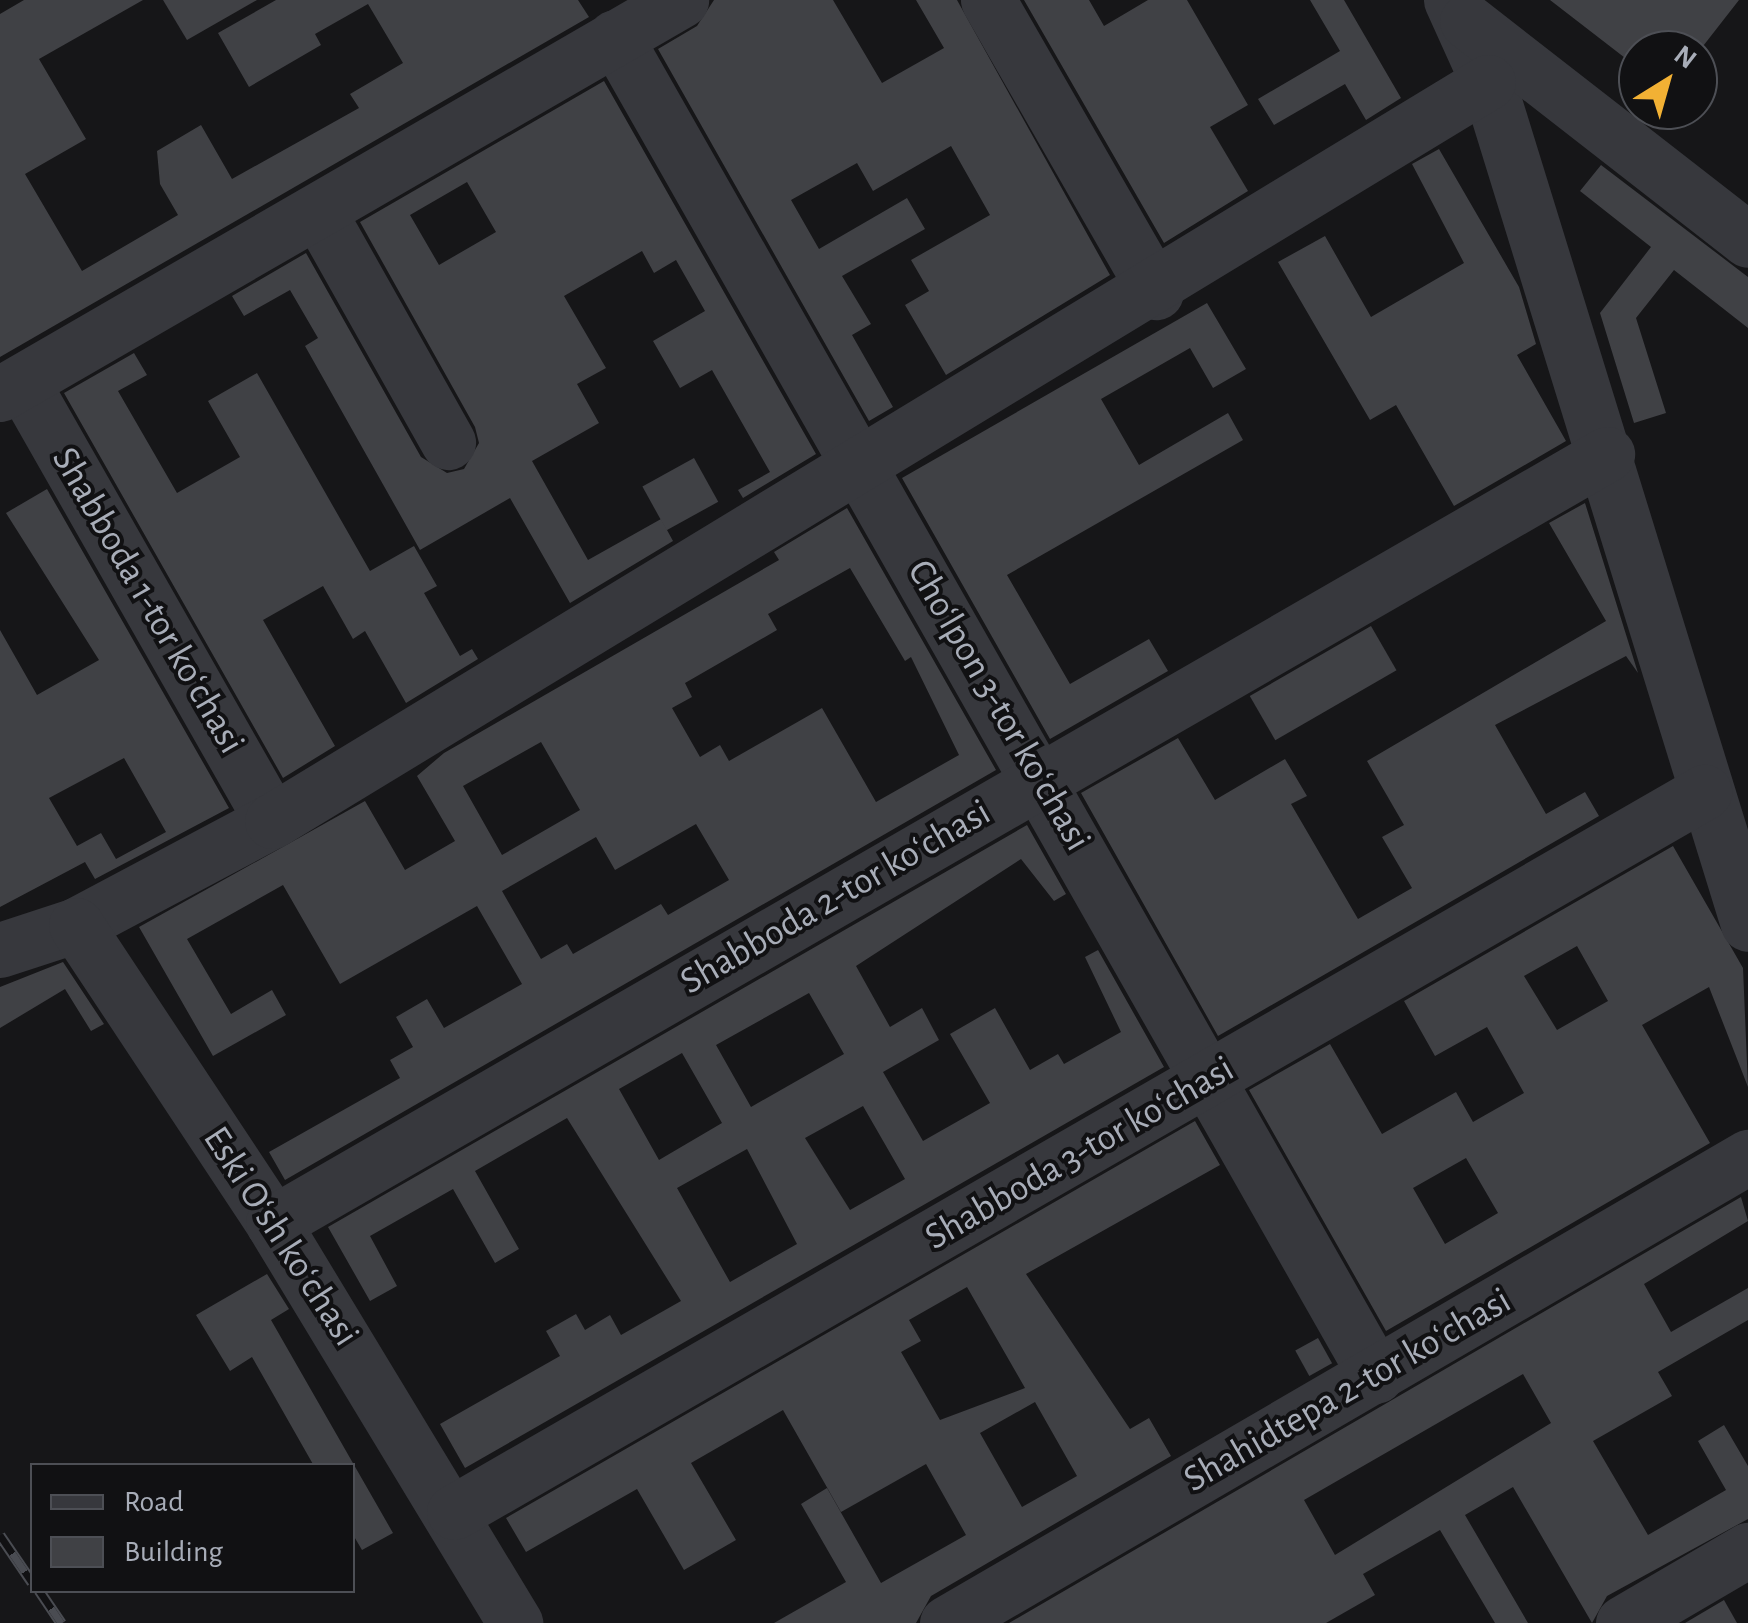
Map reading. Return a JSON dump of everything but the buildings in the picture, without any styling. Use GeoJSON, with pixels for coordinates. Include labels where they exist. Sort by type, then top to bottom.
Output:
{"type":"FeatureCollection","features":[{"type":"Feature","properties":{"kind":"street"},"geometry":{"type":"LineString","coordinates":[[11,388],[681,0]]}},
{"type":"Feature","properties":{"kind":"street"},"geometry":{"type":"LineString","coordinates":[[988,0],[1156,292]]}},
{"type":"Feature","properties":{"kind":"street"},"geometry":{"type":"LineString","coordinates":[[1459,11],[1488,82],[1607,454],[1704,792],[1744,892]]}},
{"type":"Feature","properties":{"kind":"street"},"geometry":{"type":"LineString","coordinates":[[1459,11],[1748,240]]}},
{"type":"Feature","properties":{"kind":"street","name":"Cho‘lpon 3-tor koʻchasi"},"geometry":{"type":"LineString","coordinates":[[615,37],[1041,780],[1376,1376]]}},
{"type":"Feature","properties":{"kind":"street"},"geometry":{"type":"LineString","coordinates":[[0,950],[76,925],[272,821],[1156,292],[1488,82]]}},
{"type":"Feature","properties":{"kind":"street"},"geometry":{"type":"LineString","coordinates":[[319,213],[448,442]]}},
{"type":"Feature","properties":{"kind":"street","name":"Shabboda 1-tor koʻchasi"},"geometry":{"type":"LineString","coordinates":[[11,388],[272,821]]}},
{"type":"Feature","properties":{"kind":"street","name":"Shabboda 2-tor koʻchasi"},"geometry":{"type":"LineString","coordinates":[[273,1224],[1607,454]]}},
{"type":"Feature","properties":{"kind":"street","name":"Shabboda 3-tor koʻchasi"},"geometry":{"type":"LineString","coordinates":[[454,1512],[1209,1082],[1704,792]]}},
{"type":"Feature","properties":{"kind":"street","name":"Eski Oʻsh koʻchasi"},"geometry":{"type":"LineString","coordinates":[[76,925],[273,1224],[454,1512],[514,1623]]}},
{"type":"Feature","properties":{"kind":"street","name":"Shahidtepa 2-tor koʻchasi"},"geometry":{"type":"LineString","coordinates":[[947,1623],[1748,1157]]}},
{"type":"Feature","properties":{"kind":"street"},"geometry":{"type":"LineString","coordinates":[[1623,1623],[1748,1550]]}},
{"type":"Feature","properties":{"kind":"railway"},"geometry":{"type":"LineString","coordinates":[[0,1535],[30,1579]]}},
{"type":"Feature","properties":{"kind":"railway"},"geometry":{"type":"LineString","coordinates":[[41,1593],[61,1623]]}}]}
